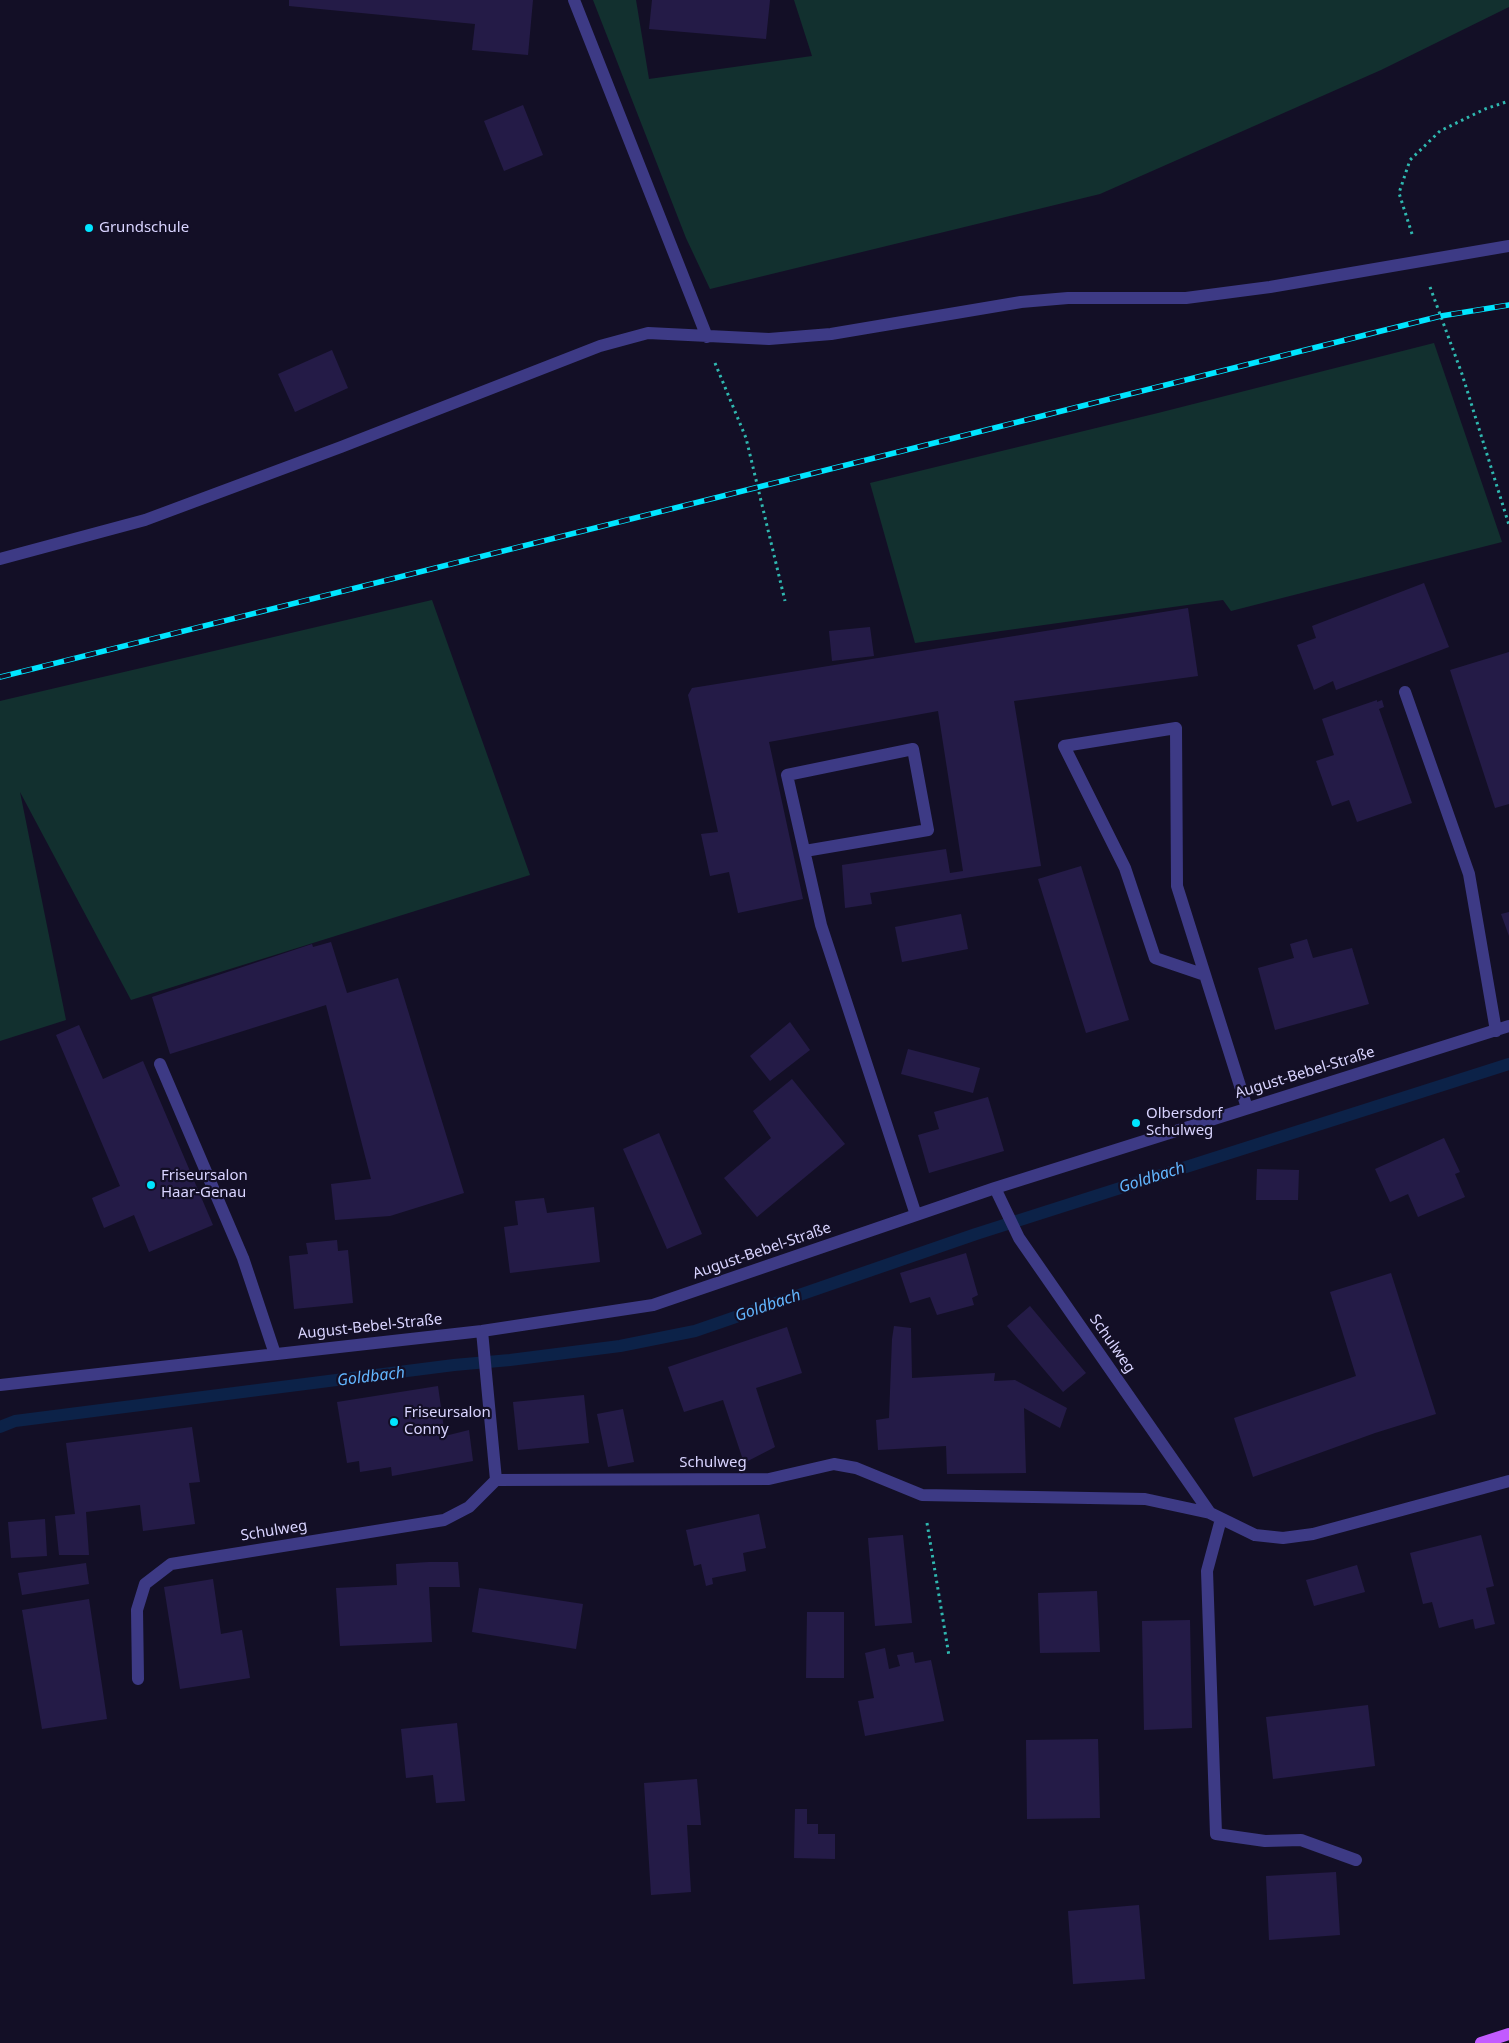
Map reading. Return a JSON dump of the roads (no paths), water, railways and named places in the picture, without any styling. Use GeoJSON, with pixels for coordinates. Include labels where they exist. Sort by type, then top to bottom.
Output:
{"type":"FeatureCollection","features":[{"type":"Feature","properties":{"kind":"main road"},"geometry":{"type":"LineString","coordinates":[[1481,2043],[1509,2034]]}},
{"type":"Feature","properties":{"kind":"street"},"geometry":{"type":"LineString","coordinates":[[574,0],[707,336]]}},
{"type":"Feature","properties":{"kind":"street"},"geometry":{"type":"LineString","coordinates":[[0,559],[144,520],[341,447],[600,346],[648,333],[769,339],[831,334],[1021,302],[1186,298],[1270,287],[1509,246]]}},
{"type":"Feature","properties":{"kind":"street"},"geometry":{"type":"LineString","coordinates":[[1405,692],[1469,874],[1496,1032]]}},
{"type":"Feature","properties":{"kind":"street"},"geometry":{"type":"LineString","coordinates":[[1205,975],[1155,958],[1125,868],[1064,746],[1176,728],[1177,886],[1247,1108]]}},
{"type":"Feature","properties":{"kind":"street"},"geometry":{"type":"LineString","coordinates":[[805,851],[928,830],[913,749],[787,775],[821,925],[916,1215]]}},
{"type":"Feature","properties":{"kind":"street","name":"August-Bebel-Straße"},"geometry":{"type":"LineString","coordinates":[[0,1385],[482,1331],[653,1305],[995,1188],[1496,1032],[1509,1026]]}},
{"type":"Feature","properties":{"kind":"street"},"geometry":{"type":"LineString","coordinates":[[160,1064],[243,1258],[275,1354]]}},
{"type":"Feature","properties":{"kind":"street","name":"Schulweg"},"geometry":{"type":"LineString","coordinates":[[995,1188],[1019,1238],[1215,1516]]}},
{"type":"Feature","properties":{"kind":"street"},"geometry":{"type":"LineString","coordinates":[[482,1331],[496,1480]]}},
{"type":"Feature","properties":{"kind":"street","name":"Schulweg"},"geometry":{"type":"LineString","coordinates":[[138,1679],[137,1610],[146,1584],[171,1564],[444,1520],[469,1508],[496,1480],[769,1479],[834,1464],[856,1468],[922,1495],[1145,1498],[1215,1516],[1254,1535],[1283,1538],[1306,1535],[1509,1481]]}},
{"type":"Feature","properties":{"kind":"street"},"geometry":{"type":"LineString","coordinates":[[1215,1516],[1207,1571],[1216,1834],[1265,1841],[1301,1840],[1356,1860]]}},
{"type":"Feature","properties":{"kind":"waterway","name":"Goldbach"},"geometry":{"type":"LineString","coordinates":[[0,1427],[15,1421],[454,1365],[620,1346],[695,1331],[976,1234],[1509,1064]]}},
{"type":"Feature","properties":{"kind":"railway"},"geometry":{"type":"LineString","coordinates":[[0,677],[1441,316],[1509,305]]}},
{"type":"Feature","properties":{"kind":"place","name":"Grundschule"},"geometry":{"type":"Point","coordinates":[89,228]}},
{"type":"Feature","properties":{"kind":"place","name":"Olbersdorf Schulweg"},"geometry":{"type":"Point","coordinates":[1136,1123]}},
{"type":"Feature","properties":{"kind":"place","name":"Friseursalon Haar-Genau"},"geometry":{"type":"Point","coordinates":[151,1185]}},
{"type":"Feature","properties":{"kind":"place","name":"Friseursalon Conny"},"geometry":{"type":"Point","coordinates":[394,1422]}}]}
